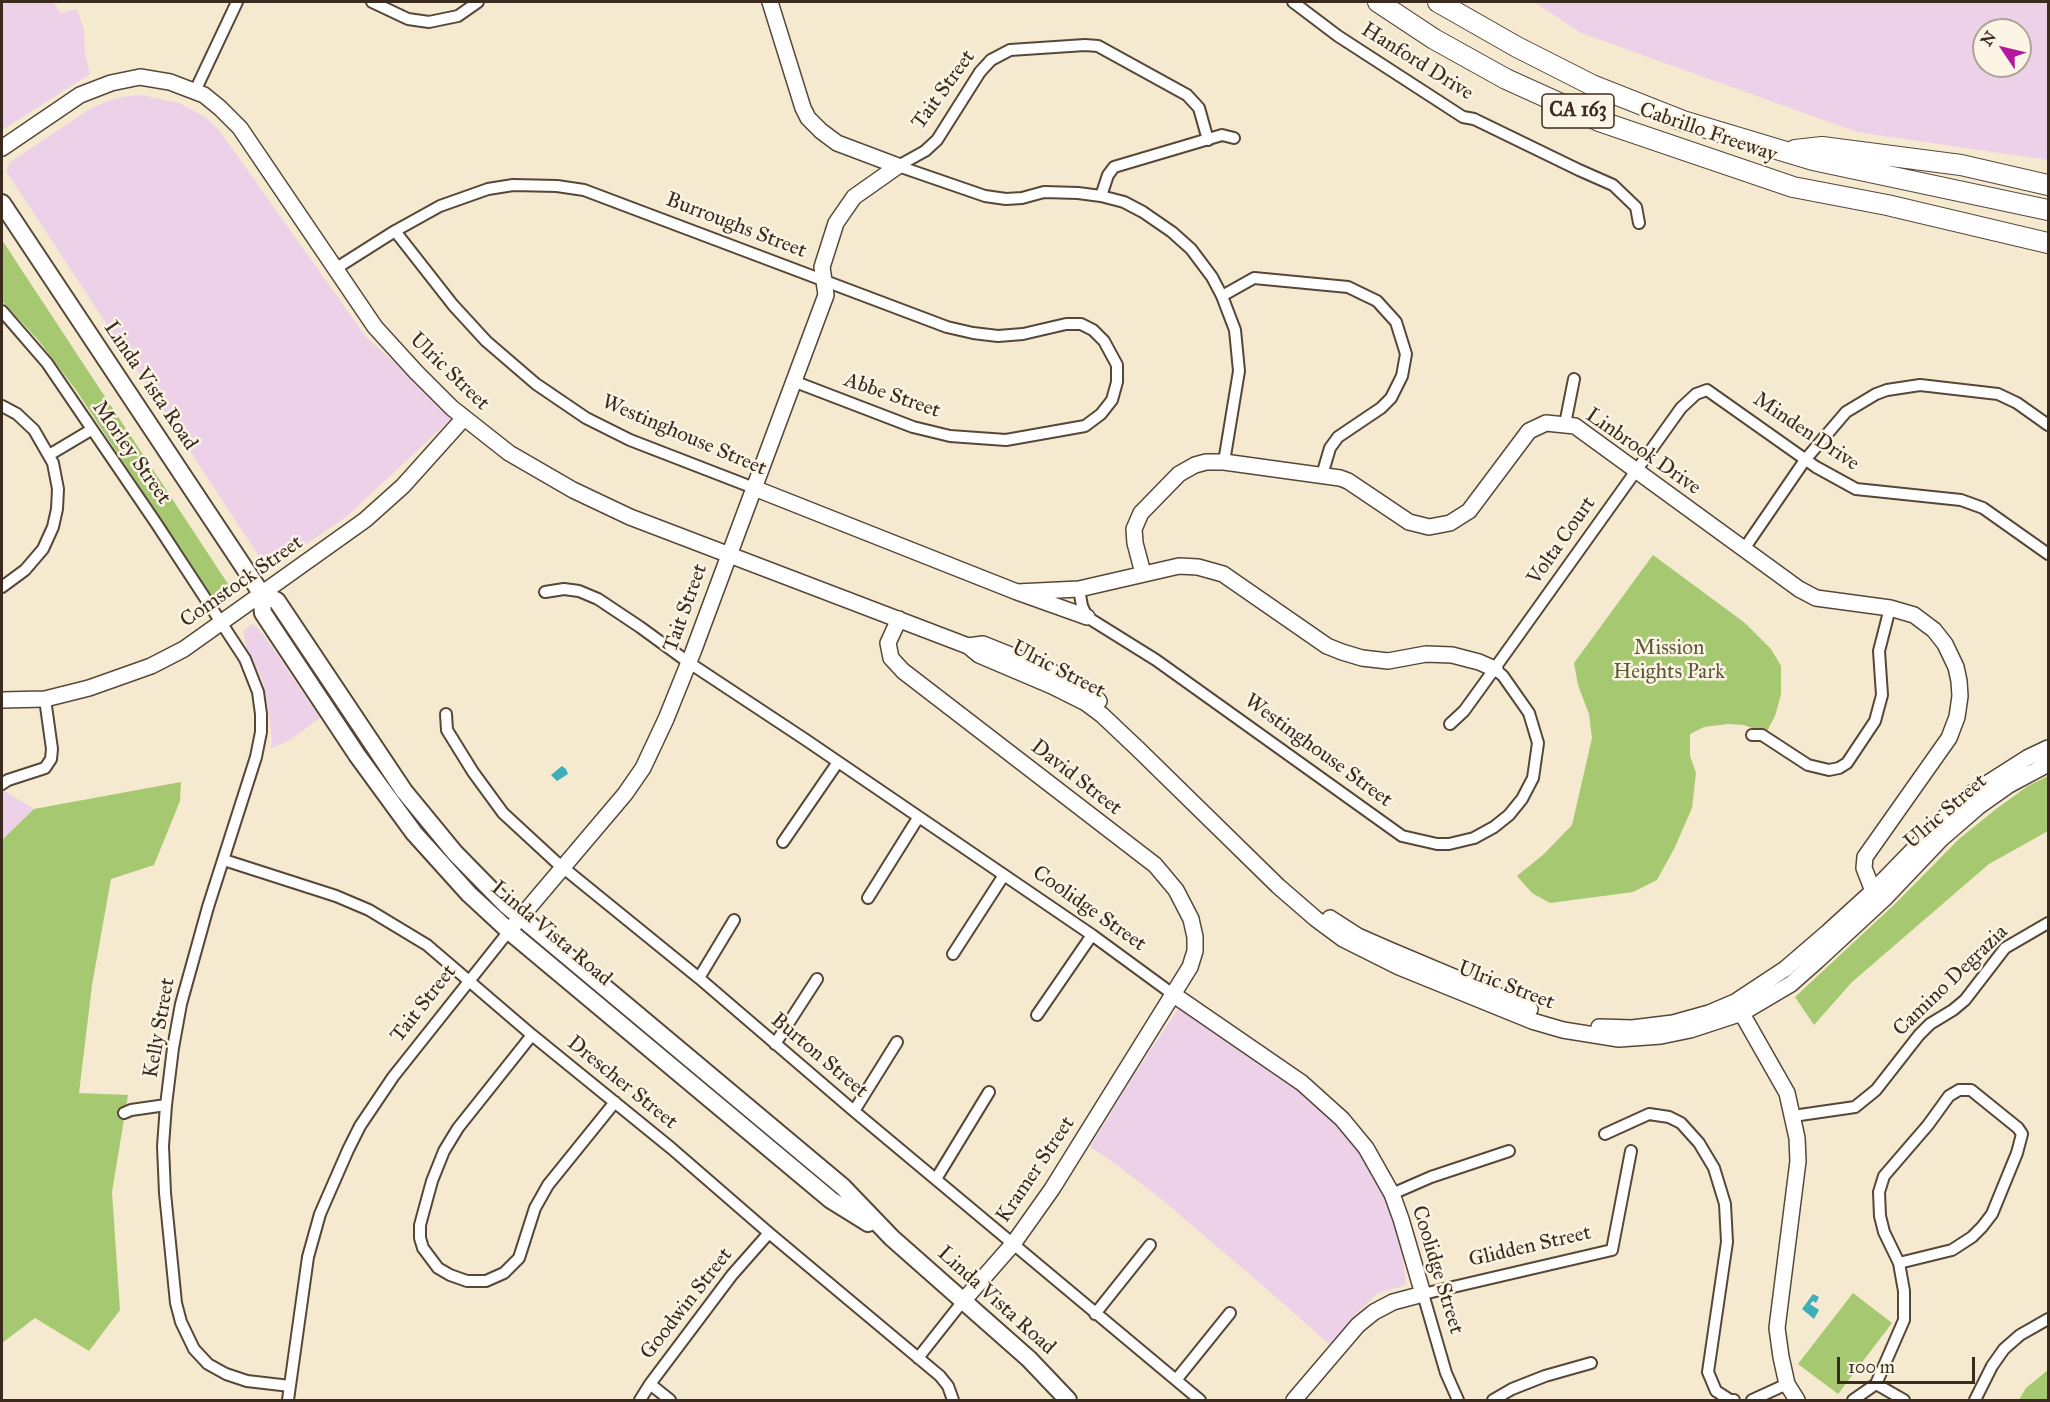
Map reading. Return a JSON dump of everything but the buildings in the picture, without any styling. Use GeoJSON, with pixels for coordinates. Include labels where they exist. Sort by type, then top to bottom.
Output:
{"type":"FeatureCollection","features":[{"type":"Feature","properties":{"kind":"highway","name":"Cabrillo Freeway"},"geometry":{"type":"LineString","coordinates":[[1378,2],[1434,39],[1506,79],[1599,121],[1793,187],[1887,205],[2049,243]]}},
{"type":"Feature","properties":{"kind":"highway","name":"Cabrillo Freeway"},"geometry":{"type":"LineString","coordinates":[[1438,2],[1517,47],[1610,92],[1683,121],[1814,160],[2049,210]]}},
{"type":"Feature","properties":{"kind":"highway"},"geometry":{"type":"LineString","coordinates":[[1783,152],[1822,147],[1961,165],[2049,185]]}},
{"type":"Feature","properties":{"kind":"main road","name":"Linda Vista Road"},"geometry":{"type":"LineString","coordinates":[[2,203],[261,594],[263,614],[396,809],[451,875],[509,931],[831,1200],[892,1238]]}},
{"type":"Feature","properties":{"kind":"main road","name":"Linda Vista Road"},"geometry":{"type":"LineString","coordinates":[[261,594],[277,601],[387,766],[423,815],[470,870],[521,918],[843,1187],[892,1238],[1029,1359],[1068,1401]]}},
{"type":"Feature","properties":{"kind":"street"},"geometry":{"type":"LineString","coordinates":[[195,91],[237,2]]}},
{"type":"Feature","properties":{"kind":"street"},"geometry":{"type":"LineString","coordinates":[[372,2],[408,19],[429,22],[458,16],[478,2]]}},
{"type":"Feature","properties":{"kind":"street"},"geometry":{"type":"LineString","coordinates":[[770,2],[803,108],[808,118],[837,143],[985,196],[1006,199],[1022,198],[1044,192],[1078,193],[1124,202],[1172,232],[1191,249],[1212,277],[1222,296],[1234,330],[1239,371],[1224,462]]}},
{"type":"Feature","properties":{"kind":"street","name":"Hanford Drive"},"geometry":{"type":"LineString","coordinates":[[1293,2],[1338,36],[1463,117],[1474,119],[1579,171],[1613,185],[1636,207],[1639,223]]}},
{"type":"Feature","properties":{"kind":"street","name":"Tait Street"},"geometry":{"type":"LineString","coordinates":[[288,1401],[308,1257],[320,1214],[360,1126],[393,1077],[468,981],[625,794],[643,768],[666,719],[826,295],[822,267],[836,223],[843,210],[854,197],[898,166],[925,151],[937,140],[980,72],[991,60],[1010,50],[1098,46],[1187,95],[1199,108],[1208,140]]}},
{"type":"Feature","properties":{"kind":"street","name":"Ulric Street"},"geometry":{"type":"LineString","coordinates":[[2,148],[80,95],[111,83],[140,77],[170,82],[204,95],[240,128],[359,306],[382,335],[464,418],[509,453],[573,490],[630,517],[969,646],[980,655],[1086,703],[1102,715],[1278,886],[1343,939],[1398,967],[1532,1021],[1563,1030],[1619,1039],[1661,1036],[1690,1030],[1791,984],[1862,920],[1941,839],[1978,807],[2009,785],[2049,764]]}},
{"type":"Feature","properties":{"kind":"street"},"geometry":{"type":"LineString","coordinates":[[1101,196],[1108,175],[1114,167],[1222,135],[1234,138]]}},
{"type":"Feature","properties":{"kind":"street","name":"Burroughs Street"},"geometry":{"type":"LineString","coordinates":[[334,269],[440,206],[488,189],[513,185],[557,186],[584,190],[947,327],[998,336],[1023,334],[1066,324],[1081,324],[1093,330],[1104,341],[1117,365]]}},
{"type":"Feature","properties":{"kind":"street","name":"Westinghouse Street"},"geometry":{"type":"LineString","coordinates":[[395,231],[456,309],[486,341],[536,384],[586,418],[630,440],[1017,592],[1087,617],[1156,660],[1402,836],[1437,844],[1449,844],[1474,838],[1503,820],[1522,798],[1533,778],[1538,743],[1529,713],[1509,683],[1495,669]]}},
{"type":"Feature","properties":{"kind":"street"},"geometry":{"type":"LineString","coordinates":[[1222,296],[1254,278],[1348,287],[1377,301],[1396,322],[1406,354],[1402,376],[1391,398],[1381,408],[1338,437],[1330,448],[1322,475]]}},
{"type":"Feature","properties":{"kind":"street","name":"Morley Street"},"geometry":{"type":"LineString","coordinates":[[2,311],[47,363],[221,622]]}},
{"type":"Feature","properties":{"kind":"street","name":"Abbe Street"},"geometry":{"type":"LineString","coordinates":[[793,381],[912,427],[950,436],[1006,440],[1085,426],[1101,414],[1112,400],[1117,382],[1117,365]]}},
{"type":"Feature","properties":{"kind":"street"},"geometry":{"type":"LineString","coordinates":[[1565,424],[1575,379]]}},
{"type":"Feature","properties":{"kind":"street"},"geometry":{"type":"LineString","coordinates":[[1744,549],[1805,460],[1846,412],[1876,394],[1887,390],[1920,386],[1998,394],[2017,403],[2049,425]]}},
{"type":"Feature","properties":{"kind":"street","name":"Minden Drive"},"geometry":{"type":"LineString","coordinates":[[1710,390],[1805,460],[1856,489],[1961,500],[1983,508],[2049,554]]}},
{"type":"Feature","properties":{"kind":"street","name":"Volta Court"},"geometry":{"type":"LineString","coordinates":[[1450,724],[1464,711],[1495,669],[1682,408],[1696,394],[1710,390]]}},
{"type":"Feature","properties":{"kind":"street"},"geometry":{"type":"LineString","coordinates":[[2,406],[17,414],[34,430],[53,462],[58,489],[53,527],[43,549],[25,570],[2,586]]}},
{"type":"Feature","properties":{"kind":"street","name":"Comstock Street"},"geometry":{"type":"LineString","coordinates":[[2,700],[45,699],[89,688],[151,666],[184,648],[336,542],[379,508],[410,478],[464,418]]}},
{"type":"Feature","properties":{"kind":"street","name":"Linbrook Drive"},"geometry":{"type":"LineString","coordinates":[[1143,573],[1135,543],[1134,529],[1141,513],[1179,474],[1195,465],[1206,462],[1224,462],[1322,475],[1348,481],[1409,522],[1429,527],[1450,523],[1469,511],[1529,431],[1546,423],[1575,426],[1799,589],[1816,598],[1890,608],[1914,615],[1934,630],[1945,644],[1956,667],[1959,681],[1960,696],[1957,717],[1948,738],[1865,857],[1864,868],[1873,891]]}},
{"type":"Feature","properties":{"kind":"street"},"geometry":{"type":"LineString","coordinates":[[49,455],[91,430]]}},
{"type":"Feature","properties":{"kind":"street"},"geometry":{"type":"LineString","coordinates":[[1017,592],[1079,589],[1179,566],[1198,567],[1223,574],[1327,646],[1362,658],[1388,661],[1425,654],[1452,655],[1495,669]]}},
{"type":"Feature","properties":{"kind":"street"},"geometry":{"type":"LineString","coordinates":[[1079,589],[1087,617]]}},
{"type":"Feature","properties":{"kind":"street","name":"Coolidge Street"},"geometry":{"type":"LineString","coordinates":[[545,592],[579,591],[598,599],[1092,935],[1317,1095],[1342,1119],[1366,1149],[1392,1194],[1446,1373],[1458,1401]]}},
{"type":"Feature","properties":{"kind":"street"},"geometry":{"type":"LineString","coordinates":[[1752,735],[1762,735],[1808,765],[1829,770],[1847,763],[1875,721],[1882,695],[1879,651],[1890,608]]}},
{"type":"Feature","properties":{"kind":"street","name":"David Street"},"geometry":{"type":"LineString","coordinates":[[899,619],[888,643],[891,658],[903,671],[1155,866],[1176,890],[1191,919],[1195,944],[1190,967],[1174,995]]}},
{"type":"Feature","properties":{"kind":"street","name":"Kelly Street"},"geometry":{"type":"LineString","coordinates":[[221,622],[245,659],[258,692],[261,732],[256,757],[183,996],[173,1048],[166,1105],[165,1193],[177,1303],[181,1322],[194,1349],[208,1364],[226,1374],[247,1381],[290,1386]]}},
{"type":"Feature","properties":{"kind":"street"},"geometry":{"type":"LineString","coordinates":[[2,784],[45,768],[51,759],[52,749],[45,699]]}},
{"type":"Feature","properties":{"kind":"street","name":"Burton Street"},"geometry":{"type":"LineString","coordinates":[[446,714],[447,730],[473,772],[503,813],[563,868],[699,978],[1200,1401]]}},
{"type":"Feature","properties":{"kind":"street","name":"Ulric Street"},"geometry":{"type":"LineString","coordinates":[[1738,1008],[1873,891],[1947,815],[1972,794],[2027,758],[2049,748]]}},
{"type":"Feature","properties":{"kind":"street"},"geometry":{"type":"LineString","coordinates":[[783,842],[838,762]]}},
{"type":"Feature","properties":{"kind":"street"},"geometry":{"type":"LineString","coordinates":[[868,898],[918,818]]}},
{"type":"Feature","properties":{"kind":"street","name":"Drescher Street"},"geometry":{"type":"LineString","coordinates":[[224,860],[336,896],[369,910],[427,945],[940,1376],[948,1386],[953,1401]]}},
{"type":"Feature","properties":{"kind":"street"},"geometry":{"type":"LineString","coordinates":[[953,954],[1005,875]]}},
{"type":"Feature","properties":{"kind":"street"},"geometry":{"type":"LineString","coordinates":[[1862,920],[1873,891],[1896,887]]}},
{"type":"Feature","properties":{"kind":"street"},"geometry":{"type":"LineString","coordinates":[[699,978],[734,920]]}},
{"type":"Feature","properties":{"kind":"street","name":"Camino Degrazia"},"geometry":{"type":"LineString","coordinates":[[1793,1116],[1855,1107],[1876,1090],[1918,1035],[1930,1023],[1965,1000],[2005,948],[2049,923]]}},
{"type":"Feature","properties":{"kind":"street"},"geometry":{"type":"LineString","coordinates":[[1037,1015],[1092,935]]}},
{"type":"Feature","properties":{"kind":"street"},"geometry":{"type":"LineString","coordinates":[[775,1044],[817,979]]}},
{"type":"Feature","properties":{"kind":"street","name":"Kramer Street"},"geometry":{"type":"LineString","coordinates":[[918,1358],[1012,1244],[1052,1189],[1174,995]]}},
{"type":"Feature","properties":{"kind":"street"},"geometry":{"type":"LineString","coordinates":[[1738,1008],[1787,1093],[1793,1116],[1798,1161],[1778,1328],[1780,1357],[1787,1384],[1797,1401]]}},
{"type":"Feature","properties":{"kind":"street"},"geometry":{"type":"LineString","coordinates":[[532,1035],[458,1128],[444,1151],[432,1181],[420,1226],[423,1248],[438,1268],[467,1281],[486,1281],[504,1273],[519,1258],[534,1208],[548,1185],[615,1102]]}},
{"type":"Feature","properties":{"kind":"street"},"geometry":{"type":"LineString","coordinates":[[854,1111],[897,1042]]}},
{"type":"Feature","properties":{"kind":"street"},"geometry":{"type":"LineString","coordinates":[[1853,1401],[1876,1384],[1904,1320],[1904,1291],[1899,1263],[1884,1232],[1880,1216],[1879,1192],[1884,1176],[1928,1125],[1949,1096],[1959,1090],[1971,1090],[2018,1128],[2022,1134],[2022,1140],[1992,1214],[1972,1237],[1952,1250],[1899,1263]]}},
{"type":"Feature","properties":{"kind":"street"},"geometry":{"type":"LineString","coordinates":[[936,1179],[989,1092]]}},
{"type":"Feature","properties":{"kind":"street"},"geometry":{"type":"LineString","coordinates":[[124,1113],[166,1105]]}},
{"type":"Feature","properties":{"kind":"street"},"geometry":{"type":"LineString","coordinates":[[1605,1134],[1649,1114],[1669,1117],[1681,1123],[1699,1143],[1714,1168],[1725,1204],[1727,1242],[1708,1372],[1716,1391],[1734,1401]]}},
{"type":"Feature","properties":{"kind":"street"},"geometry":{"type":"LineString","coordinates":[[1392,1194],[1439,1174],[1509,1151]]}},
{"type":"Feature","properties":{"kind":"street","name":"Glidden Street"},"geometry":{"type":"LineString","coordinates":[[1294,1401],[1358,1325],[1374,1312],[1393,1302],[1612,1250],[1631,1151]]}},
{"type":"Feature","properties":{"kind":"street","name":"Goodwin Street"},"geometry":{"type":"LineString","coordinates":[[640,1401],[650,1384],[732,1275],[769,1233]]}},
{"type":"Feature","properties":{"kind":"street"},"geometry":{"type":"LineString","coordinates":[[1095,1314],[1150,1245]]}},
{"type":"Feature","properties":{"kind":"street"},"geometry":{"type":"LineString","coordinates":[[1176,1380],[1230,1313]]}},
{"type":"Feature","properties":{"kind":"street"},"geometry":{"type":"LineString","coordinates":[[1975,1401],[1992,1366],[2004,1349],[2020,1335],[2049,1319]]}},
{"type":"Feature","properties":{"kind":"street"},"geometry":{"type":"LineString","coordinates":[[1493,1401],[1512,1389],[1545,1376],[1591,1363]]}},
{"type":"Feature","properties":{"kind":"street"},"geometry":{"type":"LineString","coordinates":[[650,1384],[669,1401]]}},
{"type":"Feature","properties":{"kind":"street"},"geometry":{"type":"LineString","coordinates":[[1752,1401],[1787,1384]]}},
{"type":"Feature","properties":{"kind":"street"},"geometry":{"type":"LineString","coordinates":[[1876,1384],[1904,1401]]}},
{"type":"Feature","properties":{"kind":"shaded area"},"geometry":{"type":"Polygon","coordinates":[[[2,2],[53,2],[61,13],[77,9],[84,30],[85,55],[90,74],[2,130],[2,2]]]}},
{"type":"Feature","properties":{"kind":"shaded area"},"geometry":{"type":"Polygon","coordinates":[[[1534,2],[2048,2],[2048,160],[1857,132],[1581,33],[1534,2]]]}},
{"type":"Feature","properties":{"kind":"shaded area"},"geometry":{"type":"Polygon","coordinates":[[[141,95],[179,103],[205,117],[219,130],[366,337],[454,416],[346,517],[277,564],[270,565],[262,561],[6,171],[10,162],[88,110],[107,101],[141,95]]]}},
{"type":"Feature","properties":{"kind":"shaded area"},"geometry":{"type":"Polygon","coordinates":[[[252,624],[268,641],[320,718],[290,740],[270,749],[272,743],[269,713],[262,679],[247,649],[243,632],[252,624]]]}},
{"type":"Feature","properties":{"kind":"shaded area"},"geometry":{"type":"Polygon","coordinates":[[[3,790],[34,809],[2,840],[2,793],[3,790]]]}},
{"type":"Feature","properties":{"kind":"shaded area"},"geometry":{"type":"Polygon","coordinates":[[[1180,1006],[1334,1115],[1382,1183],[1401,1242],[1406,1285],[1378,1293],[1354,1316],[1330,1345],[1160,1198],[1090,1147],[1133,1076],[1180,1006]]]}},
{"type":"Feature","properties":{"kind":"green space"},"geometry":{"type":"Polygon","coordinates":[[[2,240],[233,590],[226,601],[216,603],[76,390],[39,341],[2,301],[2,240]]]}},
{"type":"Feature","properties":{"kind":"green space","name":"Mission Heights Park"},"geometry":{"type":"Polygon","coordinates":[[[1653,555],[1745,623],[1771,649],[1781,666],[1781,694],[1775,716],[1766,733],[1744,725],[1728,724],[1704,727],[1690,734],[1690,756],[1696,773],[1692,808],[1657,880],[1633,892],[1550,903],[1532,893],[1517,876],[1544,854],[1572,825],[1592,738],[1589,714],[1578,685],[1574,663],[1653,555]]]}},
{"type":"Feature","properties":{"kind":"green space"},"geometry":{"type":"Polygon","coordinates":[[[2048,776],[2048,831],[1989,864],[1852,982],[1814,1025],[1795,997],[1896,903],[1959,839],[2028,786],[2048,776]]]}},
{"type":"Feature","properties":{"kind":"green space"},"geometry":{"type":"Polygon","coordinates":[[[181,782],[180,801],[154,865],[111,879],[92,985],[79,1093],[128,1095],[112,1192],[120,1310],[89,1351],[35,1318],[2,1343],[2,840],[34,809],[181,782]]]}},
{"type":"Feature","properties":{"kind":"green space"},"geometry":{"type":"Polygon","coordinates":[[[1853,1293],[1892,1323],[1838,1394],[1798,1364],[1853,1293]]]}},
{"type":"Feature","properties":{"kind":"green space"},"geometry":{"type":"Polygon","coordinates":[[[2048,1370],[2048,1400],[2019,1400],[2026,1388],[2048,1370]]]}},
{"type":"Feature","properties":{"kind":"water"},"geometry":{"type":"Polygon","coordinates":[[[562,766],[568,774],[557,781],[551,775],[562,766]]]}},
{"type":"Feature","properties":{"kind":"water"},"geometry":{"type":"Polygon","coordinates":[[[1813,1294],[1819,1297],[1816,1303],[1813,1301],[1810,1304],[1819,1310],[1814,1319],[1802,1309],[1813,1294]]]}}]}
